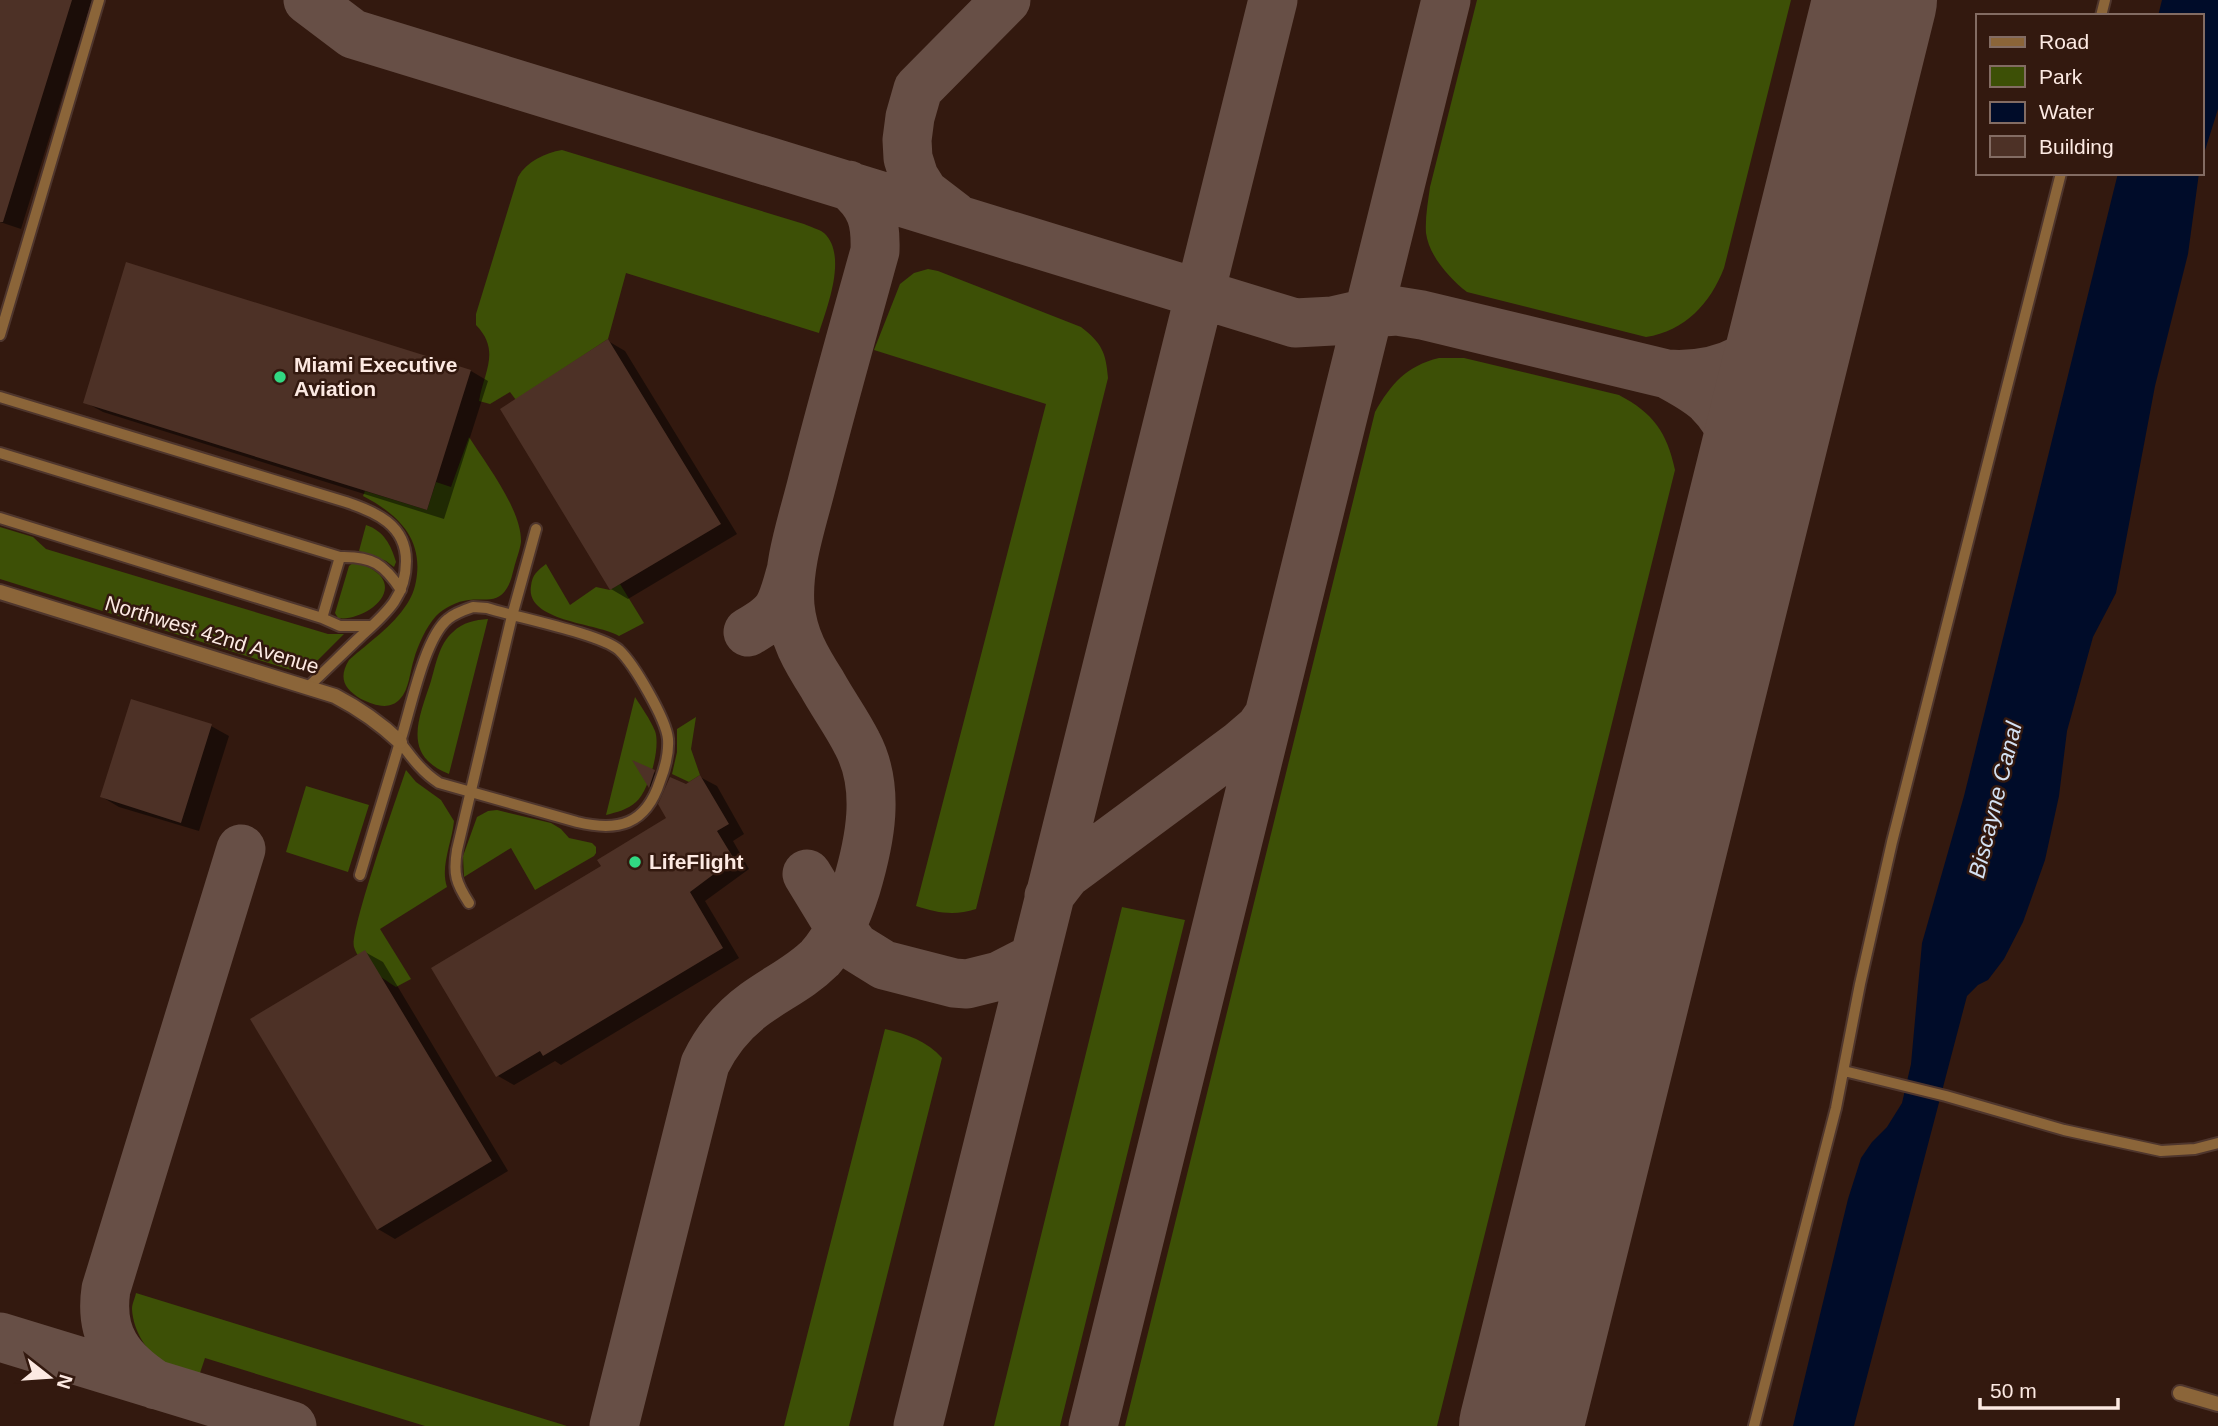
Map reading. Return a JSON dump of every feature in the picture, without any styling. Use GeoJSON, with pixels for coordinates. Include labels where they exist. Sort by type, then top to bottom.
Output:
{"type":"FeatureCollection","features":[{"type":"Feature","properties":{"kind":"street","name":"Northwest 42nd Avenue"},"geometry":{"type":"LineString","coordinates":[[0,592],[309,686],[360,709],[400,742]]}},
{"type":"Feature","properties":{"kind":"street"},"geometry":{"type":"LineString","coordinates":[[2180,1393],[2218,1404]]}},
{"type":"Feature","properties":{"kind":"lane"},"geometry":{"type":"LineString","coordinates":[[0,335],[99,0]]}},
{"type":"Feature","properties":{"kind":"lane"},"geometry":{"type":"LineString","coordinates":[[1754,1426],[1844,1071],[1892,842],[2060,175]]}},
{"type":"Feature","properties":{"kind":"lane"},"geometry":{"type":"LineString","coordinates":[[0,397],[366,508],[393,526],[403,540],[407,556],[407,571],[401,590],[372,626],[309,686]]}},
{"type":"Feature","properties":{"kind":"lane"},"geometry":{"type":"LineString","coordinates":[[1,455],[341,557],[357,556],[379,564],[389,572],[401,590]]}},
{"type":"Feature","properties":{"kind":"lane"},"geometry":{"type":"LineString","coordinates":[[0,517],[323,618],[340,626],[372,626]]}},
{"type":"Feature","properties":{"kind":"lane"},"geometry":{"type":"LineString","coordinates":[[469,903],[458,886],[454,869],[512,616],[536,529]]}},
{"type":"Feature","properties":{"kind":"lane"},"geometry":{"type":"LineString","coordinates":[[323,618],[341,557]]}},
{"type":"Feature","properties":{"kind":"lane","name":"Northwest 42nd Avenue"},"geometry":{"type":"LineString","coordinates":[[473,607],[487,608],[512,616],[603,641],[621,652],[633,667],[664,722],[668,737],[664,771],[658,788],[644,811],[632,820],[618,826],[599,828],[439,783],[426,775],[400,742],[424,659],[436,633],[447,619],[473,607]]}},
{"type":"Feature","properties":{"kind":"lane"},"geometry":{"type":"LineString","coordinates":[[360,875],[400,742]]}},
{"type":"Feature","properties":{"kind":"lane"},"geometry":{"type":"LineString","coordinates":[[1844,1071],[1946,1096],[2064,1130],[2161,1151],[2195,1149],[2218,1143]]}},
{"type":"Feature","properties":{"kind":"green space"},"geometry":{"type":"Polygon","coordinates":[[[1477,0],[1791,0],[1724,268],[1703,304],[1673,329],[1646,337],[1467,292],[1447,274],[1431,250],[1426,233],[1430,187],[1477,0]]]}},
{"type":"Feature","properties":{"kind":"green space"},"geometry":{"type":"Polygon","coordinates":[[[562,150],[820,230],[831,243],[835,267],[834,281],[819,333],[626,273],[608,339],[516,400],[510,392],[490,404],[479,401],[489,353],[484,334],[476,325],[476,314],[518,177],[526,166],[537,159],[562,150]]]}},
{"type":"Feature","properties":{"kind":"green space"},"geometry":{"type":"Polygon","coordinates":[[[928,269],[1081,327],[1102,349],[1108,378],[976,909],[953,913],[916,906],[1046,404],[874,350],[900,284],[914,273],[928,269]]]}},
{"type":"Feature","properties":{"kind":"green space"},"geometry":{"type":"Polygon","coordinates":[[[1439,358],[1464,358],[1619,395],[1641,409],[1657,425],[1668,445],[1675,470],[1437,1426],[1125,1426],[1375,412],[1387,393],[1408,371],[1439,358]]]}},
{"type":"Feature","properties":{"kind":"green space"},"geometry":{"type":"Polygon","coordinates":[[[469,437],[502,488],[520,529],[521,542],[510,581],[503,593],[495,598],[460,602],[439,613],[420,642],[403,695],[391,705],[371,703],[355,695],[347,687],[343,678],[344,672],[349,660],[395,620],[407,604],[415,586],[417,560],[415,548],[403,526],[385,509],[363,496],[365,491],[427,510],[436,482],[451,487],[469,437]]]}},
{"type":"Feature","properties":{"kind":"green space"},"geometry":{"type":"Polygon","coordinates":[[[366,525],[386,539],[396,562],[394,567],[386,561],[359,551],[366,525]]]}},
{"type":"Feature","properties":{"kind":"green space"},"geometry":{"type":"Polygon","coordinates":[[[0,527],[33,537],[46,549],[328,634],[344,634],[316,662],[291,670],[0,579],[0,527]]]}},
{"type":"Feature","properties":{"kind":"green space"},"geometry":{"type":"Polygon","coordinates":[[[354,562],[369,568],[382,578],[384,594],[364,613],[355,617],[338,618],[335,613],[349,566],[354,562]]]}},
{"type":"Feature","properties":{"kind":"green space"},"geometry":{"type":"Polygon","coordinates":[[[546,564],[570,605],[596,587],[610,590],[620,584],[644,623],[619,636],[565,620],[539,607],[532,598],[532,579],[546,564]]]}},
{"type":"Feature","properties":{"kind":"green space"},"geometry":{"type":"Polygon","coordinates":[[[488,619],[449,774],[424,757],[419,746],[422,708],[444,642],[465,624],[488,619]]]}},
{"type":"Feature","properties":{"kind":"green space"},"geometry":{"type":"Polygon","coordinates":[[[635,697],[655,731],[653,768],[645,789],[636,802],[606,815],[635,697]]]}},
{"type":"Feature","properties":{"kind":"green space"},"geometry":{"type":"Polygon","coordinates":[[[696,717],[691,749],[700,775],[689,782],[672,774],[677,752],[677,729],[696,717]]]}},
{"type":"Feature","properties":{"kind":"green space"},"geometry":{"type":"Polygon","coordinates":[[[406,770],[416,782],[441,800],[454,821],[445,871],[447,887],[380,929],[411,979],[396,987],[361,960],[354,947],[354,936],[406,770]]]}},
{"type":"Feature","properties":{"kind":"green space"},"geometry":{"type":"Polygon","coordinates":[[[306,786],[369,805],[348,872],[286,852],[306,786]]]}},
{"type":"Feature","properties":{"kind":"green space"},"geometry":{"type":"Polygon","coordinates":[[[497,810],[551,823],[569,838],[592,843],[596,847],[596,853],[535,890],[511,848],[464,877],[463,856],[477,817],[497,810]]]}},
{"type":"Feature","properties":{"kind":"green space"},"geometry":{"type":"Polygon","coordinates":[[[1122,907],[1185,920],[1060,1426],[994,1426],[1122,907]]]}},
{"type":"Feature","properties":{"kind":"green space"},"geometry":{"type":"Polygon","coordinates":[[[885,1029],[916,1039],[942,1058],[849,1426],[784,1426],[885,1029]]]}},
{"type":"Feature","properties":{"kind":"green space"},"geometry":{"type":"Polygon","coordinates":[[[136,1293],[567,1426],[425,1426],[205,1358],[199,1376],[167,1365],[148,1349],[133,1317],[132,1307],[136,1293]]]}},
{"type":"Feature","properties":{"kind":"water"},"geometry":{"type":"Polygon","coordinates":[[[2162,0],[2218,0],[2218,109],[2204,154],[2204,14],[2158,14],[2162,0]]]}},
{"type":"Feature","properties":{"kind":"water","name":"Biscayne Canal"},"geometry":{"type":"Polygon","coordinates":[[[2118,175],[2199,175],[2188,254],[2155,386],[2116,593],[2093,637],[2067,731],[2059,796],[2045,860],[2023,922],[2004,959],[1988,980],[1967,996],[1854,1426],[1793,1426],[1848,1199],[1861,1158],[1887,1127],[1902,1103],[1911,1064],[1922,943],[1964,796],[2118,175]]]}},
{"type":"Feature","properties":{"kind":"building"},"geometry":{"type":"Polygon","coordinates":[[[0,0],[72,0],[3,222],[0,222],[0,0]]]}},
{"type":"Feature","properties":{"kind":"building","name":"Miami Executive Aviation"},"geometry":{"type":"Polygon","coordinates":[[[126,262],[471,370],[427,510],[83,403],[126,262]]]}},
{"type":"Feature","properties":{"kind":"building"},"geometry":{"type":"Polygon","coordinates":[[[608,339],[721,524],[610,590],[500,409],[608,339]]]}},
{"type":"Feature","properties":{"kind":"building"},"geometry":{"type":"Polygon","coordinates":[[[131,699],[212,724],[181,823],[100,797],[131,699]]]}},
{"type":"Feature","properties":{"kind":"building"},"geometry":{"type":"Polygon","coordinates":[[[632,760],[655,770],[649,788],[632,760]]]}},
{"type":"Feature","properties":{"kind":"building"},"geometry":{"type":"Polygon","coordinates":[[[700,775],[729,824],[717,831],[734,859],[690,892],[723,948],[543,1056],[540,1051],[496,1077],[431,968],[601,866],[597,860],[666,818],[658,804],[670,777],[686,784],[700,775]]]}},
{"type":"Feature","properties":{"kind":"building"},"geometry":{"type":"Polygon","coordinates":[[[365,950],[492,1161],[377,1230],[250,1019],[365,950]]]}},
{"type":"Feature","properties":{"kind":"taxiway"},"geometry":{"type":"LineString","coordinates":[[308,0],[353,34],[1295,323],[1333,321],[1368,313],[1397,311],[1667,374],[1709,401],[1727,424],[1743,465],[1749,508]]}},
{"type":"Feature","properties":{"kind":"taxiway"},"geometry":{"type":"LineString","coordinates":[[954,216],[924,193],[914,177],[908,158],[910,117],[918,89],[1006,0]]}},
{"type":"Feature","properties":{"kind":"taxiway"},"geometry":{"type":"LineString","coordinates":[[918,1426],[1273,0]]}},
{"type":"Feature","properties":{"kind":"taxiway"},"geometry":{"type":"LineString","coordinates":[[1093,1426],[1446,0]]}},
{"type":"Feature","properties":{"kind":"taxiway"},"geometry":{"type":"LineString","coordinates":[[614,1426],[705,1064],[720,1038],[740,1017],[805,971],[826,950],[850,907],[869,833],[871,796],[864,760],[801,647],[790,606],[791,576],[799,531],[875,251],[875,231],[871,214],[848,185]]}},
{"type":"Feature","properties":{"kind":"taxiway"},"geometry":{"type":"LineString","coordinates":[[1667,374],[1708,372],[1742,360],[1771,339],[1799,309]]}},
{"type":"Feature","properties":{"kind":"taxiway"},"geometry":{"type":"LineString","coordinates":[[748,632],[767,620],[778,608],[791,571]]}},
{"type":"Feature","properties":{"kind":"taxiway"},"geometry":{"type":"LineString","coordinates":[[1049,896],[1066,874],[1239,746],[1260,728],[1269,715]]}},
{"type":"Feature","properties":{"kind":"taxiway"},"geometry":{"type":"LineString","coordinates":[[156,1385],[132,1366],[114,1345],[106,1320],[106,1289],[241,849]]}},
{"type":"Feature","properties":{"kind":"taxiway"},"geometry":{"type":"LineString","coordinates":[[807,874],[855,947],[884,965],[967,984],[999,976],[1034,958]]}},
{"type":"Feature","properties":{"kind":"taxiway"},"geometry":{"type":"LineString","coordinates":[[0,1337],[292,1426]]}},
{"type":"Feature","properties":{"kind":"runway"},"geometry":{"type":"LineString","coordinates":[[1521,1426],[1875,0]]}},
{"type":"Feature","properties":{"kind":"place","name":"Miami Executive Aviation"},"geometry":{"type":"Point","coordinates":[280,377]}},
{"type":"Feature","properties":{"kind":"place","name":"LifeFlight"},"geometry":{"type":"Point","coordinates":[635,862]}}]}
